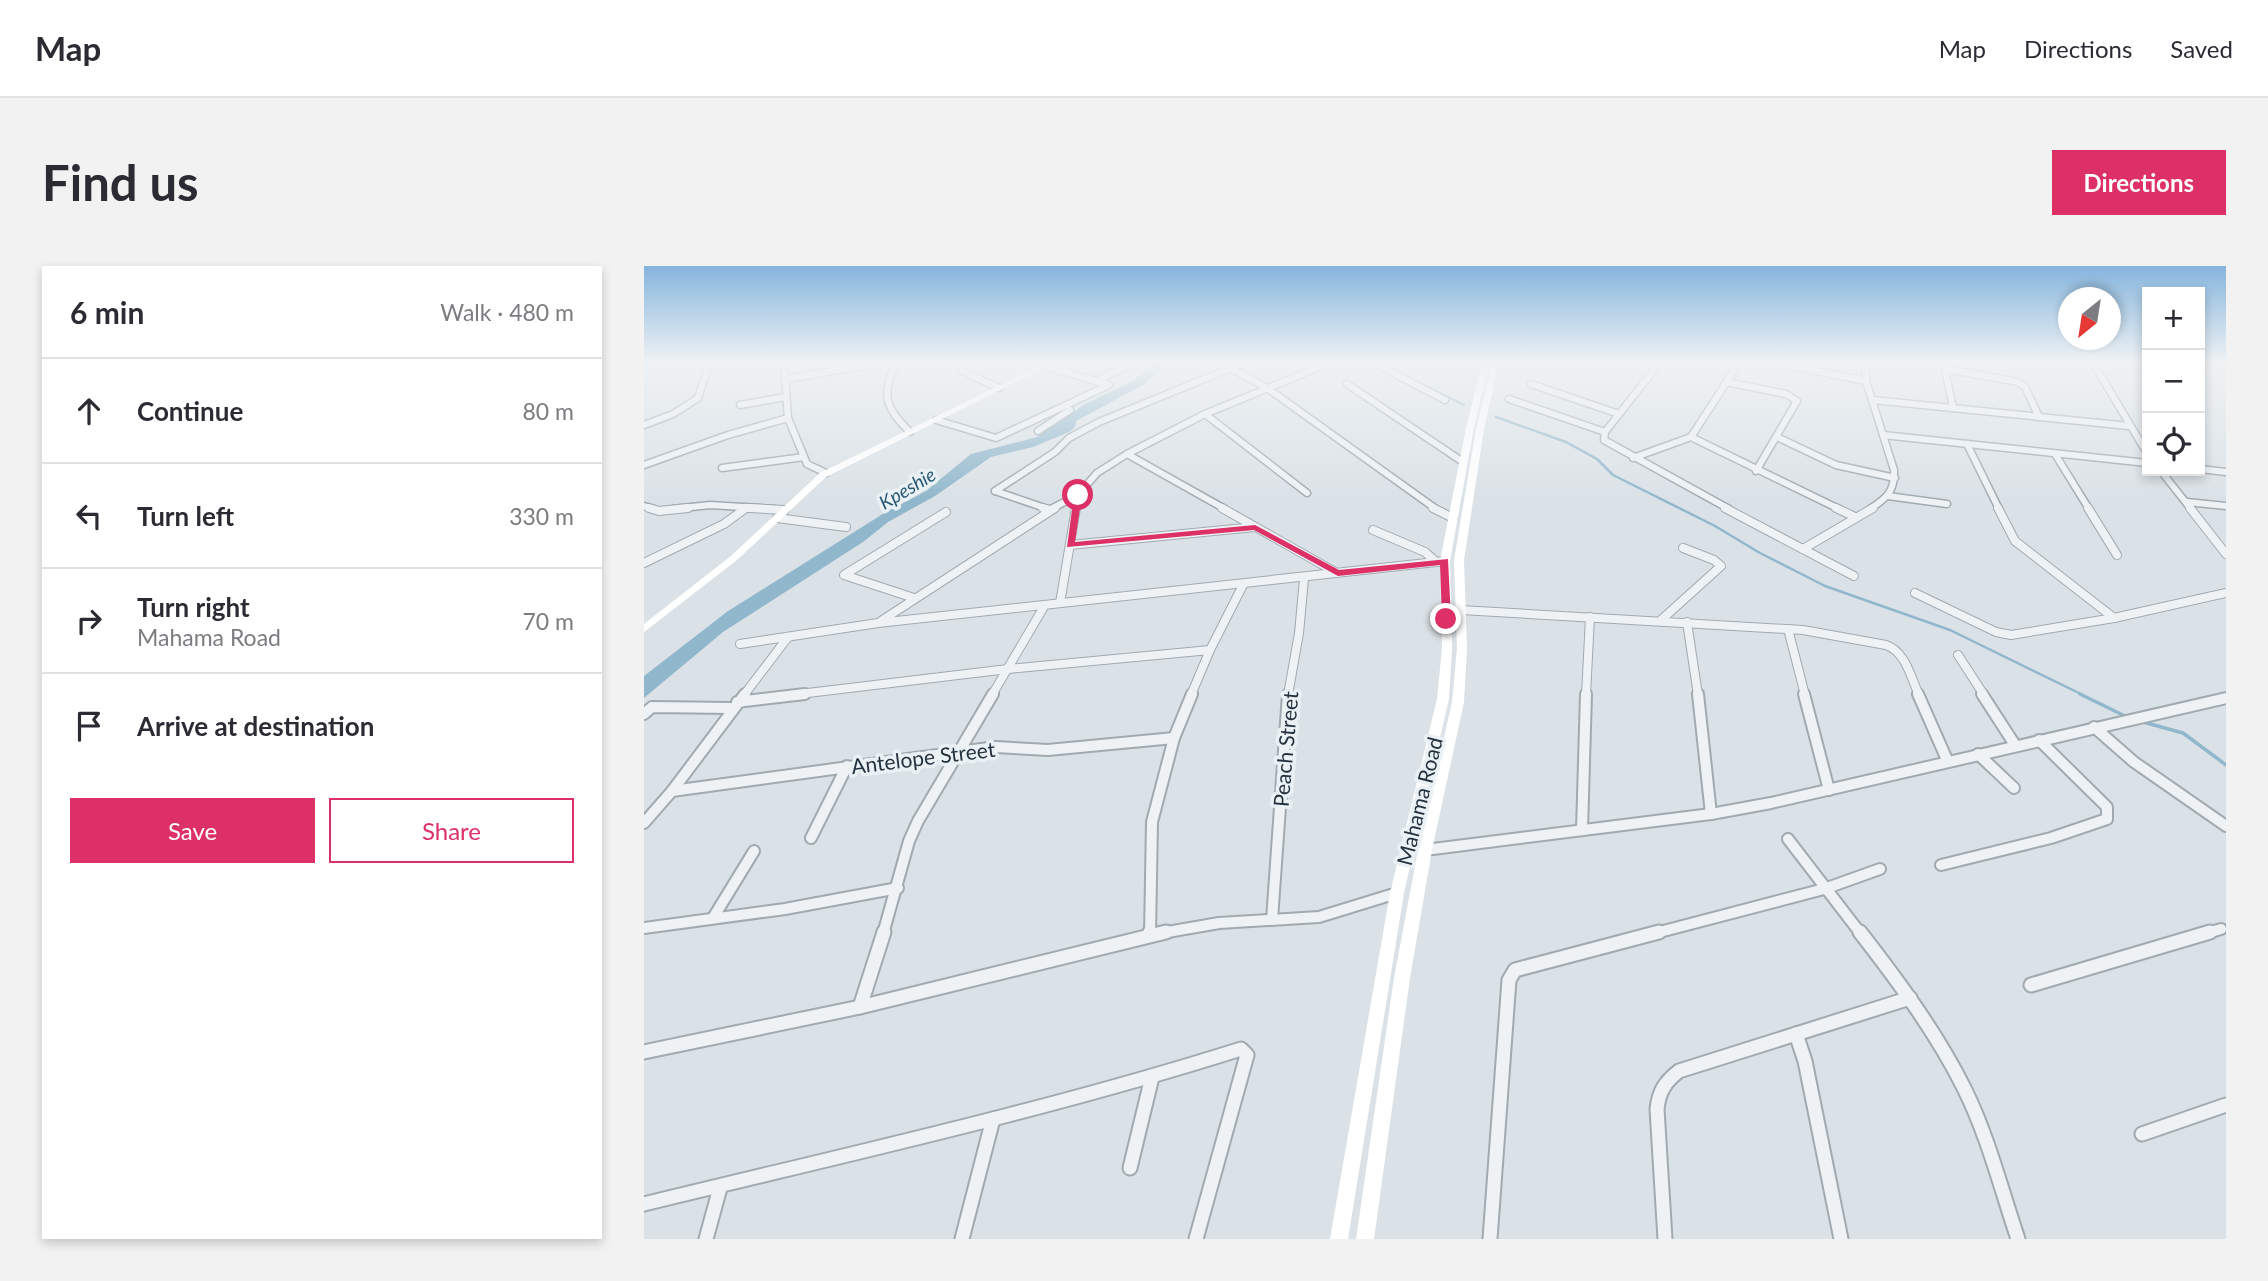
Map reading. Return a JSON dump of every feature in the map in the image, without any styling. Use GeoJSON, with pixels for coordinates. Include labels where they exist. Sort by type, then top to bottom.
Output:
{"type":"FeatureCollection","features":[{"type":"Feature","properties":{"kind":"street"},"geometry":{"type":"LineString","coordinates":[[644,425],[682,408]]}},
{"type":"Feature","properties":{"kind":"street"},"geometry":{"type":"LineString","coordinates":[[787,408],[804,457],[811,468],[826,473]]}},
{"type":"Feature","properties":{"kind":"street"},"geometry":{"type":"LineString","coordinates":[[891,408],[910,432]]}},
{"type":"Feature","properties":{"kind":"street"},"geometry":{"type":"LineString","coordinates":[[644,629],[726,565],[826,473],[959,408]]}},
{"type":"Feature","properties":{"kind":"street"},"geometry":{"type":"LineString","coordinates":[[936,420],[996,438],[1061,408]]}},
{"type":"Feature","properties":{"kind":"street"},"geometry":{"type":"LineString","coordinates":[[1038,431],[1071,408]]}},
{"type":"Feature","properties":{"kind":"street"},"geometry":{"type":"LineString","coordinates":[[1050,510],[995,491],[1055,452],[1069,439],[1099,422],[1132,408]]}},
{"type":"Feature","properties":{"kind":"street"},"geometry":{"type":"LineString","coordinates":[[878,623],[1050,510],[1078,495],[1097,473],[1127,454],[1218,408]]}},
{"type":"Feature","properties":{"kind":"street"},"geometry":{"type":"LineString","coordinates":[[1295,408],[1427,505],[1453,518]]}},
{"type":"Feature","properties":{"kind":"street"},"geometry":{"type":"LineString","coordinates":[[1384,408],[1463,461]]}},
{"type":"Feature","properties":{"kind":"street","name":"Mahama Road"},"geometry":{"type":"LineString","coordinates":[[1339,1239],[1397,893],[1443,699],[1447,648],[1440,562],[1453,518],[1475,408]]}},
{"type":"Feature","properties":{"kind":"street","name":"Mahama Road"},"geometry":{"type":"LineString","coordinates":[[1365,1239],[1402,978],[1425,849],[1458,702],[1461,676],[1459,560],[1484,408]]}},
{"type":"Feature","properties":{"kind":"street"},"geometry":{"type":"LineString","coordinates":[[1536,408],[1605,432]]}},
{"type":"Feature","properties":{"kind":"street"},"geometry":{"type":"LineString","coordinates":[[1603,408],[1619,414]]}},
{"type":"Feature","properties":{"kind":"street"},"geometry":{"type":"LineString","coordinates":[[1624,408],[1605,432],[1604,440],[1854,576]]}},
{"type":"Feature","properties":{"kind":"street"},"geometry":{"type":"LineString","coordinates":[[1633,458],[1691,437],[1709,408]]}},
{"type":"Feature","properties":{"kind":"street"},"geometry":{"type":"LineString","coordinates":[[1756,471],[1793,408]]}},
{"type":"Feature","properties":{"kind":"street"},"geometry":{"type":"LineString","coordinates":[[1803,549],[1888,496],[1895,478],[1875,408]]}},
{"type":"Feature","properties":{"kind":"street"},"geometry":{"type":"LineString","coordinates":[[1957,408],[2129,426]]}},
{"type":"Feature","properties":{"kind":"street"},"geometry":{"type":"LineString","coordinates":[[2035,408],[2039,417]]}},
{"type":"Feature","properties":{"kind":"street"},"geometry":{"type":"LineString","coordinates":[[2119,408],[2142,446]]}},
{"type":"Feature","properties":{"kind":"street"},"geometry":{"type":"LineString","coordinates":[[1205,414],[1307,493]]}},
{"type":"Feature","properties":{"kind":"street"},"geometry":{"type":"LineString","coordinates":[[644,465],[728,435],[788,418]]}},
{"type":"Feature","properties":{"kind":"street"},"geometry":{"type":"LineString","coordinates":[[1883,435],[2142,463]]}},
{"type":"Feature","properties":{"kind":"street"},"geometry":{"type":"LineString","coordinates":[[1691,437],[1855,517]]}},
{"type":"Feature","properties":{"kind":"street"},"geometry":{"type":"LineString","coordinates":[[1777,437],[1836,465],[1895,478]]}},
{"type":"Feature","properties":{"kind":"street"},"geometry":{"type":"LineString","coordinates":[[1966,444],[2015,541],[2114,618]]}},
{"type":"Feature","properties":{"kind":"street"},"geometry":{"type":"LineString","coordinates":[[1127,454],[1338,573]]}},
{"type":"Feature","properties":{"kind":"street"},"geometry":{"type":"LineString","coordinates":[[2055,454],[2117,555]]}},
{"type":"Feature","properties":{"kind":"street"},"geometry":{"type":"LineString","coordinates":[[722,468],[804,457]]}},
{"type":"Feature","properties":{"kind":"street"},"geometry":{"type":"LineString","coordinates":[[2205,470],[2226,472]]}},
{"type":"Feature","properties":{"kind":"street"},"geometry":{"type":"LineString","coordinates":[[2165,476],[2226,554]]}},
{"type":"Feature","properties":{"kind":"street"},"geometry":{"type":"LineString","coordinates":[[1060,603],[1078,495]]}},
{"type":"Feature","properties":{"kind":"street"},"geometry":{"type":"LineString","coordinates":[[1888,496],[1947,503]]}},
{"type":"Feature","properties":{"kind":"street"},"geometry":{"type":"LineString","coordinates":[[2187,502],[2226,506]]}},
{"type":"Feature","properties":{"kind":"street"},"geometry":{"type":"LineString","coordinates":[[644,506],[659,511],[710,505],[747,508],[846,527]]}},
{"type":"Feature","properties":{"kind":"street"},"geometry":{"type":"LineString","coordinates":[[644,563],[724,524],[747,508]]}},
{"type":"Feature","properties":{"kind":"street"},"geometry":{"type":"LineString","coordinates":[[914,598],[844,575],[946,512]]}},
{"type":"Feature","properties":{"kind":"street"},"geometry":{"type":"LineString","coordinates":[[1070,545],[1255,527]]}},
{"type":"Feature","properties":{"kind":"street"},"geometry":{"type":"LineString","coordinates":[[1373,530],[1424,552],[1440,562]]}},
{"type":"Feature","properties":{"kind":"street"},"geometry":{"type":"LineString","coordinates":[[1660,621],[1721,566],[1714,560],[1683,548]]}},
{"type":"Feature","properties":{"kind":"street"},"geometry":{"type":"LineString","coordinates":[[740,643],[878,623],[1304,579],[1440,562]]}},
{"type":"Feature","properties":{"kind":"street","name":"Peach Street"},"geometry":{"type":"LineString","coordinates":[[1272,920],[1287,702],[1299,633],[1304,579]]}},
{"type":"Feature","properties":{"kind":"street"},"geometry":{"type":"LineString","coordinates":[[1150,936],[1152,822],[1174,738],[1210,650],[1243,585]]}},
{"type":"Feature","properties":{"kind":"street"},"geometry":{"type":"LineString","coordinates":[[1915,593],[2003,635],[2114,618],[2226,593]]}},
{"type":"Feature","properties":{"kind":"street"},"geometry":{"type":"LineString","coordinates":[[860,1007],[898,888],[909,841],[918,821],[1045,605]]}},
{"type":"Feature","properties":{"kind":"street"},"geometry":{"type":"LineString","coordinates":[[1461,610],[1788,629],[1895,648],[1948,762]]}},
{"type":"Feature","properties":{"kind":"street"},"geometry":{"type":"LineString","coordinates":[[1583,831],[1581,803],[1590,617]]}},
{"type":"Feature","properties":{"kind":"street"},"geometry":{"type":"LineString","coordinates":[[1687,622],[1703,729],[1711,814]]}},
{"type":"Feature","properties":{"kind":"street"},"geometry":{"type":"LineString","coordinates":[[1788,629],[1829,790]]}},
{"type":"Feature","properties":{"kind":"street"},"geometry":{"type":"LineString","coordinates":[[645,821],[672,791],[788,636]]}},
{"type":"Feature","properties":{"kind":"street"},"geometry":{"type":"LineString","coordinates":[[644,714],[652,707],[734,705],[1008,669],[1210,650]]}},
{"type":"Feature","properties":{"kind":"street"},"geometry":{"type":"LineString","coordinates":[[1958,655],[2015,746]]}},
{"type":"Feature","properties":{"kind":"street"},"geometry":{"type":"LineString","coordinates":[[1425,849],[1711,814],[1829,790],[2226,698]]}},
{"type":"Feature","properties":{"kind":"street"},"geometry":{"type":"LineString","coordinates":[[2094,727],[2134,762],[2226,826]]}},
{"type":"Feature","properties":{"kind":"street","name":"Antelope Street"},"geometry":{"type":"LineString","coordinates":[[672,791],[996,747],[1048,750],[1174,738]]}},
{"type":"Feature","properties":{"kind":"street"},"geometry":{"type":"LineString","coordinates":[[1941,865],[2051,838],[2107,819],[2106,807],[2039,740]]}},
{"type":"Feature","properties":{"kind":"street"},"geometry":{"type":"LineString","coordinates":[[1978,754],[2014,788]]}},
{"type":"Feature","properties":{"kind":"street"},"geometry":{"type":"LineString","coordinates":[[811,838],[847,766]]}},
{"type":"Feature","properties":{"kind":"street"},"geometry":{"type":"LineString","coordinates":[[1788,839],[1910,998],[1954,1069],[1972,1105],[2018,1239]]}},
{"type":"Feature","properties":{"kind":"street"},"geometry":{"type":"LineString","coordinates":[[713,918],[754,851]]}},
{"type":"Feature","properties":{"kind":"street"},"geometry":{"type":"LineString","coordinates":[[1490,1239],[1508,980],[1515,970],[1824,889],[1880,869]]}},
{"type":"Feature","properties":{"kind":"street"},"geometry":{"type":"LineString","coordinates":[[644,928],[785,909],[898,888]]}},
{"type":"Feature","properties":{"kind":"street"},"geometry":{"type":"LineString","coordinates":[[644,1052],[860,1007],[1150,936],[1219,923],[1319,917],[1397,893]]}},
{"type":"Feature","properties":{"kind":"street"},"geometry":{"type":"LineString","coordinates":[[2031,985],[2224,930]]}},
{"type":"Feature","properties":{"kind":"street"},"geometry":{"type":"LineString","coordinates":[[1665,1239],[1657,1110],[1662,1084],[1678,1071],[1910,998]]}},
{"type":"Feature","properties":{"kind":"street"},"geometry":{"type":"LineString","coordinates":[[1796,1034],[1805,1060],[1840,1239]]}},
{"type":"Feature","properties":{"kind":"street"},"geometry":{"type":"LineString","coordinates":[[644,1204],[720,1188],[993,1119],[1152,1077],[1238,1049],[1247,1052],[1196,1239]]}},
{"type":"Feature","properties":{"kind":"street"},"geometry":{"type":"LineString","coordinates":[[1130,1168],[1152,1077]]}},
{"type":"Feature","properties":{"kind":"street"},"geometry":{"type":"LineString","coordinates":[[2141,1135],[2226,1105]]}},
{"type":"Feature","properties":{"kind":"street"},"geometry":{"type":"LineString","coordinates":[[962,1239],[993,1119]]}},
{"type":"Feature","properties":{"kind":"street"},"geometry":{"type":"LineString","coordinates":[[706,1239],[720,1188]]}},
{"type":"Feature","properties":{"kind":"water"},"geometry":{"type":"Polygon","coordinates":[[[1079,408],[1099,408],[1076,421],[1075,427],[1069,432],[1033,447],[991,457],[935,496],[888,522],[863,542],[723,632],[644,698],[644,676],[728,611],[886,512],[926,491],[971,454],[1037,437],[1079,408]]]}},
{"type":"Feature","properties":{"kind":"waterway"},"geometry":{"type":"LineString","coordinates":[[1496,417],[1566,442],[1597,459],[1613,475],[1715,526],[1760,553],[1825,586],[1950,630],[2083,695]]}},
{"type":"Feature","properties":{"kind":"waterway"},"geometry":{"type":"LineString","coordinates":[[2080,694],[2129,718]]}},
{"type":"Feature","properties":{"kind":"waterway"},"geometry":{"type":"LineString","coordinates":[[2143,722],[2183,733],[2226,765]]}},
{"type":"Feature","properties":{"kind":"route"},"geometry":{"type":"LineString","coordinates":[[1078,495],[1070,545],[1255,527],[1338,573],[1445,561],[1446,619]]}},
{"type":"Feature","properties":{"kind":"water label","name":"Kpeshie"},"geometry":{"type":"Point","coordinates":[907,488]}}]}
